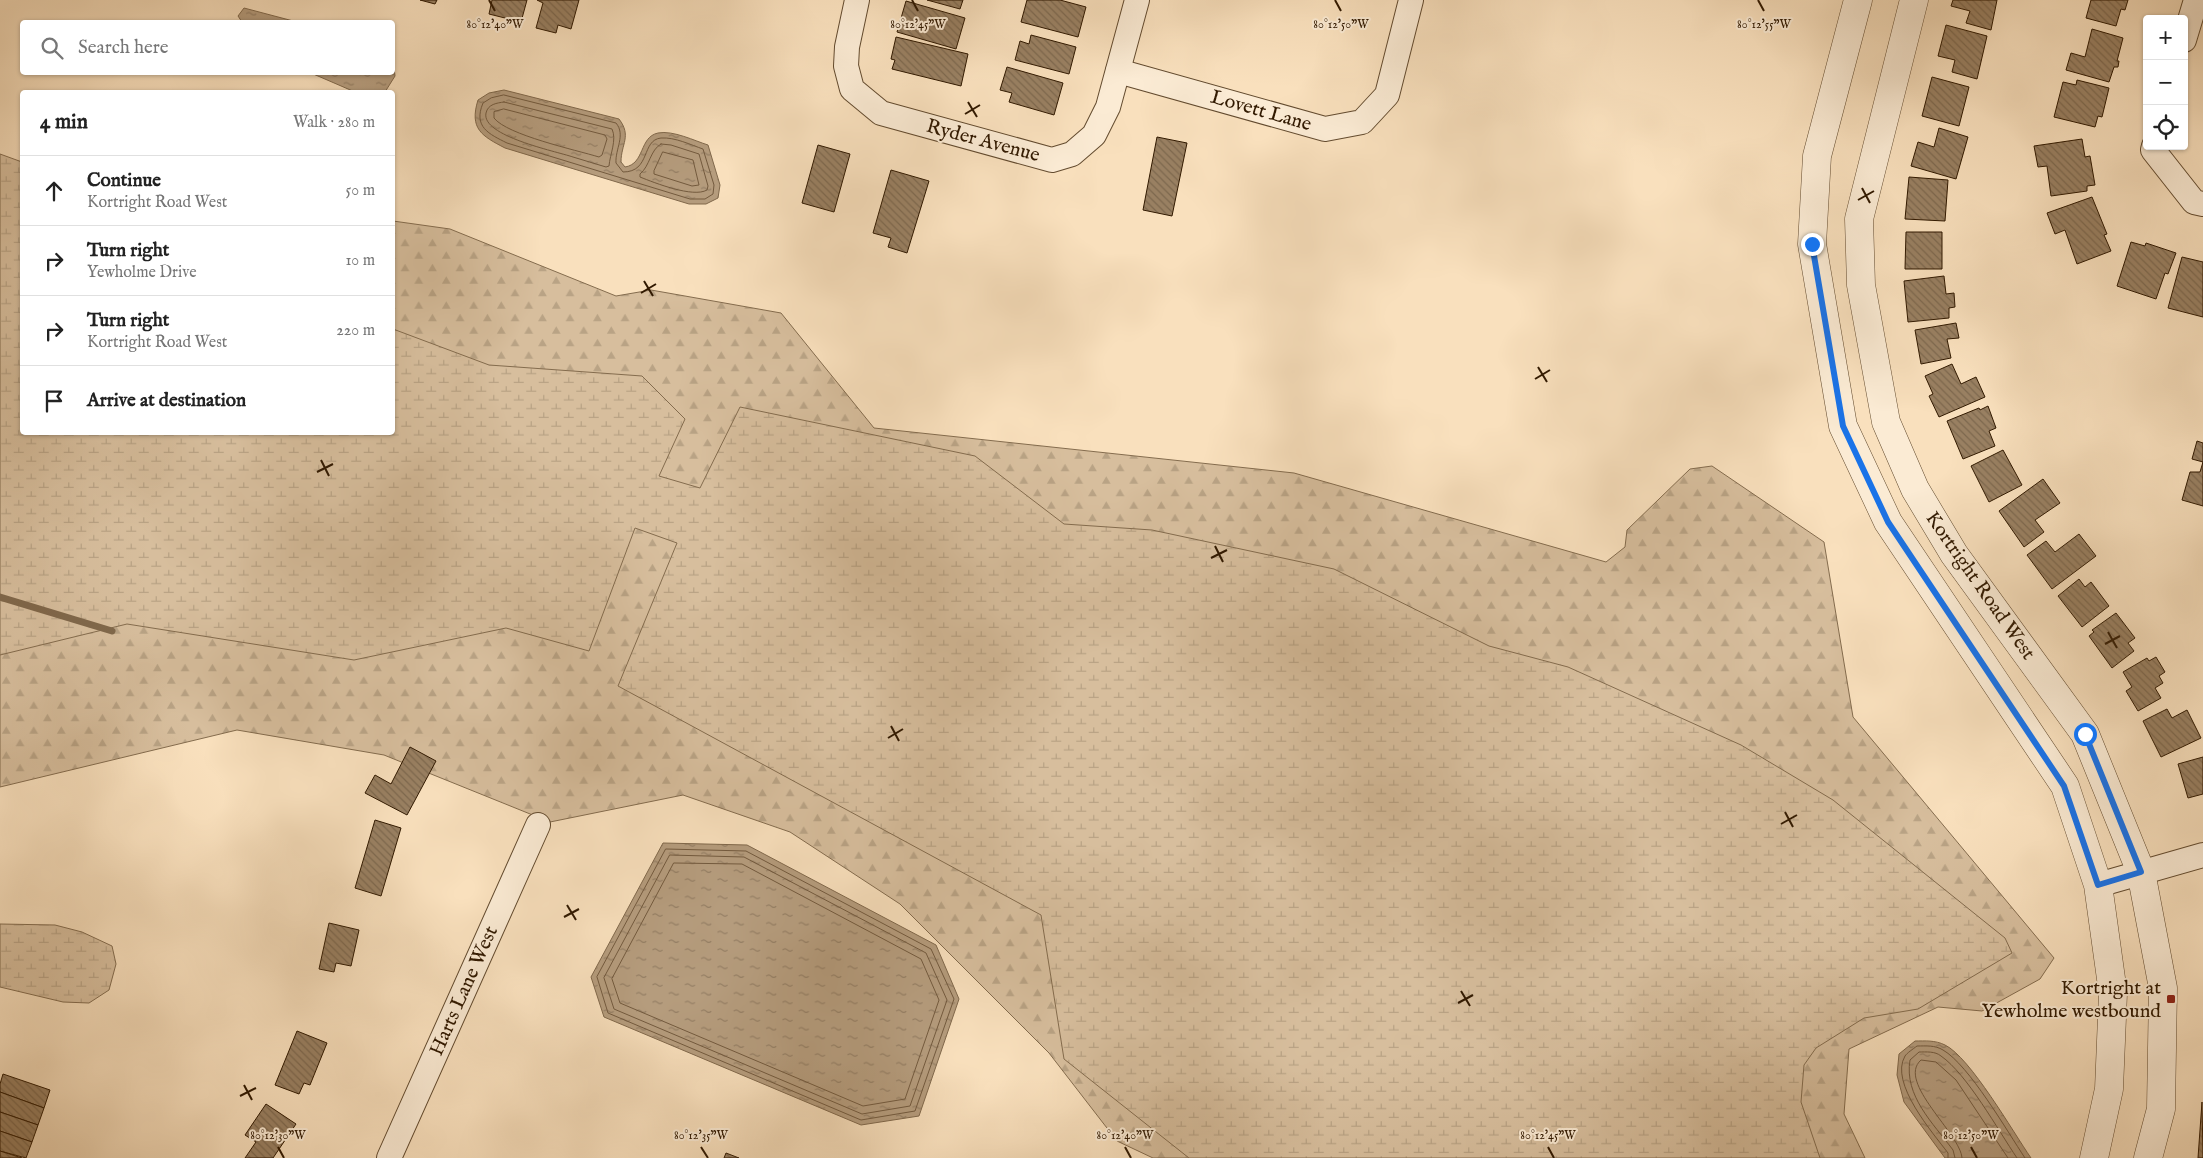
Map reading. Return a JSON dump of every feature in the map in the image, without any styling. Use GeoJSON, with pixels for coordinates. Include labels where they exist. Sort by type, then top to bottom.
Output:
{"type":"FeatureCollection","features":[{"type":"Feature","properties":{"kind":"street","name":"Ryder Avenue"},"geometry":{"type":"LineString","coordinates":[[857,0],[846,66],[852,88],[881,113],[1052,160],[1072,154],[1094,135],[1108,107],[1137,0]]}},
{"type":"Feature","properties":{"kind":"street","name":"Lovett Lane"},"geometry":{"type":"LineString","coordinates":[[1118,71],[1325,129],[1362,122],[1387,95],[1411,0]]}},
{"type":"Feature","properties":{"kind":"street","name":"Kortright Road West"},"geometry":{"type":"LineString","coordinates":[[1858,0],[1817,156],[1812,244],[1843,426],[1888,522],[2064,786],[2098,885],[2113,992],[2109,1089],[2094,1158]]}},
{"type":"Feature","properties":{"kind":"street","name":"Kortright Road West"},"geometry":{"type":"LineString","coordinates":[[1914,0],[1859,219],[1861,286],[1886,422],[1915,489],[1954,554],[2085,734],[2141,872],[2163,988],[2161,1109],[2148,1158]]}},
{"type":"Feature","properties":{"kind":"street"},"geometry":{"type":"LineString","coordinates":[[2188,27],[2196,0]]}},
{"type":"Feature","properties":{"kind":"street"},"geometry":{"type":"LineString","coordinates":[[2153,150],[2194,202],[2203,204]]}},
{"type":"Feature","properties":{"kind":"street","name":"Harts Lane West"},"geometry":{"type":"LineString","coordinates":[[390,1158],[538,825]]}},
{"type":"Feature","properties":{"kind":"street"},"geometry":{"type":"LineString","coordinates":[[2098,885],[2203,855]]}},
{"type":"Feature","properties":{"kind":"green space"},"geometry":{"type":"Polygon","coordinates":[[[0,154],[20,161],[20,435],[395,435],[395,330],[489,365],[642,376],[685,419],[659,476],[700,488],[740,407],[975,456],[1064,524],[1152,530],[1334,569],[1489,646],[1568,667],[1741,745],[1833,800],[2005,938],[2012,953],[1918,1009],[1864,1018],[1816,1048],[1804,1065],[1801,1102],[1820,1158],[1189,1158],[1064,1059],[1041,915],[618,686],[677,543],[635,528],[589,651],[506,628],[354,660],[127,624],[0,655],[0,154]]]}},
{"type":"Feature","properties":{"kind":"green space"},"geometry":{"type":"Polygon","coordinates":[[[0,156],[20,407],[20,435],[395,435],[395,221],[450,229],[616,296],[651,290],[781,313],[874,428],[1294,473],[1606,562],[1625,547],[1627,530],[1690,469],[1712,466],[1824,542],[1853,717],[2054,958],[2040,979],[1982,1011],[1938,1007],[1849,1049],[1844,1114],[1865,1158],[1153,1158],[1117,1141],[1049,1053],[900,904],[790,832],[683,795],[550,822],[384,755],[237,730],[0,787],[0,156]]]}},
{"type":"Feature","properties":{"kind":"green space"},"geometry":{"type":"Polygon","coordinates":[[[0,924],[55,925],[82,932],[112,946],[116,964],[109,990],[89,1003],[63,1002],[0,987],[0,924]]]}},
{"type":"Feature","properties":{"kind":"water"},"geometry":{"type":"Polygon","coordinates":[[[244,8],[289,20],[241,20],[238,16],[244,8]]]}},
{"type":"Feature","properties":{"kind":"water"},"geometry":{"type":"Polygon","coordinates":[[[316,75],[395,75],[386,90],[350,90],[316,75]]]}},
{"type":"Feature","properties":{"kind":"water"},"geometry":{"type":"Polygon","coordinates":[[[504,90],[619,119],[625,130],[621,162],[625,167],[636,161],[644,145],[652,135],[658,133],[677,134],[708,145],[720,185],[718,198],[706,204],[689,204],[505,148],[484,135],[477,125],[475,118],[478,100],[489,93],[504,90]]]}},
{"type":"Feature","properties":{"kind":"water"},"geometry":{"type":"Polygon","coordinates":[[[663,843],[747,845],[936,945],[959,999],[919,1116],[861,1125],[604,1017],[591,977],[663,843]]]}},
{"type":"Feature","properties":{"kind":"water"},"geometry":{"type":"Polygon","coordinates":[[[1915,1041],[1938,1042],[1955,1052],[1978,1079],[2031,1158],[1945,1158],[1904,1102],[1897,1075],[1899,1054],[1915,1041]]]}},
{"type":"Feature","properties":{"kind":"building"},"geometry":{"type":"Polygon","coordinates":[[[420,0],[437,0],[435,4],[420,0]]]}},
{"type":"Feature","properties":{"kind":"building"},"geometry":{"type":"Polygon","coordinates":[[[492,0],[527,0],[521,22],[489,14],[492,0]]]}},
{"type":"Feature","properties":{"kind":"building"},"geometry":{"type":"Polygon","coordinates":[[[537,0],[579,0],[571,29],[558,25],[556,33],[536,28],[543,3],[537,0]]]}},
{"type":"Feature","properties":{"kind":"building"},"geometry":{"type":"Polygon","coordinates":[[[927,0],[963,0],[960,9],[927,0]]]}},
{"type":"Feature","properties":{"kind":"building"},"geometry":{"type":"Polygon","coordinates":[[[1027,0],[1060,0],[1086,7],[1078,37],[1021,22],[1027,0]]]}},
{"type":"Feature","properties":{"kind":"building"},"geometry":{"type":"Polygon","coordinates":[[[1953,0],[1997,0],[1991,30],[1966,23],[1970,11],[1951,6],[1953,0]]]}},
{"type":"Feature","properties":{"kind":"building"},"geometry":{"type":"Polygon","coordinates":[[[2091,0],[2128,0],[2125,10],[2121,9],[2116,26],[2086,18],[2091,0]]]}},
{"type":"Feature","properties":{"kind":"building"},"geometry":{"type":"Polygon","coordinates":[[[906,1],[965,18],[956,49],[897,32],[906,1]]]}},
{"type":"Feature","properties":{"kind":"building"},"geometry":{"type":"Polygon","coordinates":[[[1946,25],[1987,36],[1977,79],[1952,72],[1955,60],[1938,56],[1946,25]]]}},
{"type":"Feature","properties":{"kind":"building"},"geometry":{"type":"Polygon","coordinates":[[[2092,29],[2123,38],[2117,61],[2119,61],[2118,67],[2114,67],[2109,82],[2066,70],[2071,53],[2085,57],[2092,29]]]}},
{"type":"Feature","properties":{"kind":"building"},"geometry":{"type":"Polygon","coordinates":[[[1031,35],[1076,47],[1069,74],[1015,60],[1020,41],[1029,44],[1031,35]]]}},
{"type":"Feature","properties":{"kind":"building"},"geometry":{"type":"Polygon","coordinates":[[[896,37],[968,54],[961,86],[892,69],[895,60],[891,59],[896,37]]]}},
{"type":"Feature","properties":{"kind":"building"},"geometry":{"type":"Polygon","coordinates":[[[1007,67],[1063,83],[1054,115],[1009,102],[1012,93],[1000,90],[1007,67]]]}},
{"type":"Feature","properties":{"kind":"building"},"geometry":{"type":"Polygon","coordinates":[[[1932,77],[1969,87],[1959,126],[1922,116],[1932,77]]]}},
{"type":"Feature","properties":{"kind":"building"},"geometry":{"type":"Polygon","coordinates":[[[2077,80],[2109,88],[2102,117],[2098,116],[2095,127],[2054,117],[2063,82],[2076,85],[2077,80]]]}},
{"type":"Feature","properties":{"kind":"building"},"geometry":{"type":"Polygon","coordinates":[[[1939,128],[1968,137],[1956,179],[1911,166],[1918,142],[1934,147],[1939,128]]]}},
{"type":"Feature","properties":{"kind":"building"},"geometry":{"type":"Polygon","coordinates":[[[1157,137],[1187,143],[1172,216],[1143,210],[1157,137]]]}},
{"type":"Feature","properties":{"kind":"building"},"geometry":{"type":"Polygon","coordinates":[[[2082,139],[2085,157],[2090,156],[2095,185],[2087,186],[2087,191],[2051,196],[2047,166],[2038,167],[2034,146],[2082,139]]]}},
{"type":"Feature","properties":{"kind":"building"},"geometry":{"type":"Polygon","coordinates":[[[818,145],[850,154],[834,212],[802,203],[818,145]]]}},
{"type":"Feature","properties":{"kind":"building"},"geometry":{"type":"Polygon","coordinates":[[[891,170],[929,181],[907,253],[888,247],[891,238],[873,233],[891,170]]]}},
{"type":"Feature","properties":{"kind":"building"},"geometry":{"type":"Polygon","coordinates":[[[1909,177],[1948,180],[1945,221],[1905,219],[1909,177]]]}},
{"type":"Feature","properties":{"kind":"building"},"geometry":{"type":"Polygon","coordinates":[[[2092,197],[2107,234],[2104,235],[2111,251],[2077,264],[2065,230],[2055,234],[2047,213],[2092,197]]]}},
{"type":"Feature","properties":{"kind":"building"},"geometry":{"type":"Polygon","coordinates":[[[1906,232],[1942,232],[1942,269],[1905,269],[1906,232]]]}},
{"type":"Feature","properties":{"kind":"building"},"geometry":{"type":"Polygon","coordinates":[[[2131,242],[2145,246],[2146,243],[2176,253],[2168,274],[2165,273],[2156,299],[2117,286],[2131,242]]]}},
{"type":"Feature","properties":{"kind":"building"},"geometry":{"type":"Polygon","coordinates":[[[2182,257],[2203,262],[2203,317],[2168,308],[2182,257]]]}},
{"type":"Feature","properties":{"kind":"building"},"geometry":{"type":"Polygon","coordinates":[[[1944,276],[1946,294],[1954,293],[1955,307],[1949,308],[1949,318],[1908,322],[1904,281],[1944,276]]]}},
{"type":"Feature","properties":{"kind":"building"},"geometry":{"type":"Polygon","coordinates":[[[1956,323],[1959,338],[1947,339],[1951,358],[1921,364],[1915,330],[1956,323]]]}},
{"type":"Feature","properties":{"kind":"building"},"geometry":{"type":"Polygon","coordinates":[[[1952,364],[1961,384],[1976,377],[1985,397],[1939,417],[1929,396],[1933,394],[1925,376],[1952,364]]]}},
{"type":"Feature","properties":{"kind":"building"},"geometry":{"type":"Polygon","coordinates":[[[1988,406],[1996,428],[1989,431],[1995,446],[1963,459],[1947,421],[1988,406]]]}},
{"type":"Feature","properties":{"kind":"building"},"geometry":{"type":"Polygon","coordinates":[[[2197,441],[2203,443],[2203,462],[2192,459],[2197,441]]]}},
{"type":"Feature","properties":{"kind":"building"},"geometry":{"type":"Polygon","coordinates":[[[2003,450],[2022,485],[1989,502],[1971,466],[2003,450]]]}},
{"type":"Feature","properties":{"kind":"building"},"geometry":{"type":"Polygon","coordinates":[[[2203,462],[2203,506],[2182,500],[2190,472],[2200,472],[2203,462]]]}},
{"type":"Feature","properties":{"kind":"building"},"geometry":{"type":"Polygon","coordinates":[[[2043,479],[2060,503],[2035,520],[2044,532],[2024,547],[1999,511],[2043,479]]]}},
{"type":"Feature","properties":{"kind":"building"},"geometry":{"type":"Polygon","coordinates":[[[2079,534],[2096,556],[2052,589],[2027,555],[2046,541],[2055,552],[2079,534]]]}},
{"type":"Feature","properties":{"kind":"building"},"geometry":{"type":"Polygon","coordinates":[[[2079,579],[2085,587],[2091,582],[2109,606],[2082,627],[2058,596],[2079,579]]]}},
{"type":"Feature","properties":{"kind":"building"},"geometry":{"type":"Polygon","coordinates":[[[2116,613],[2135,638],[2128,643],[2134,651],[2112,668],[2089,636],[2094,632],[2092,630],[2116,613]]]}},
{"type":"Feature","properties":{"kind":"building"},"geometry":{"type":"Polygon","coordinates":[[[2156,657],[2165,672],[2159,676],[2163,683],[2155,688],[2161,698],[2138,711],[2126,691],[2132,687],[2123,672],[2147,658],[2149,661],[2156,657]]]}},
{"type":"Feature","properties":{"kind":"building"},"geometry":{"type":"Polygon","coordinates":[[[2167,709],[2172,718],[2187,710],[2201,738],[2161,757],[2143,721],[2167,709]]]}},
{"type":"Feature","properties":{"kind":"building"},"geometry":{"type":"Polygon","coordinates":[[[410,747],[436,761],[407,815],[365,793],[375,775],[391,784],[410,747]]]}},
{"type":"Feature","properties":{"kind":"building"},"geometry":{"type":"Polygon","coordinates":[[[2203,757],[2203,794],[2188,798],[2178,764],[2203,757]]]}},
{"type":"Feature","properties":{"kind":"building"},"geometry":{"type":"Polygon","coordinates":[[[375,820],[401,828],[381,896],[355,888],[375,820]]]}},
{"type":"Feature","properties":{"kind":"building"},"geometry":{"type":"Polygon","coordinates":[[[329,923],[359,930],[351,966],[336,963],[334,972],[319,969],[329,923]]]}},
{"type":"Feature","properties":{"kind":"building"},"geometry":{"type":"Polygon","coordinates":[[[297,1031],[327,1043],[310,1085],[304,1083],[299,1094],[275,1085],[297,1031]]]}},
{"type":"Feature","properties":{"kind":"building"},"geometry":{"type":"Polygon","coordinates":[[[3,1074],[50,1090],[44,1108],[0,1092],[3,1074]]]}},
{"type":"Feature","properties":{"kind":"building"},"geometry":{"type":"Polygon","coordinates":[[[0,1092],[44,1108],[38,1125],[0,1112],[0,1092]]]}},
{"type":"Feature","properties":{"kind":"building"},"geometry":{"type":"Polygon","coordinates":[[[2202,1102],[2203,1158],[2198,1158],[2202,1102]]]}},
{"type":"Feature","properties":{"kind":"building"},"geometry":{"type":"Polygon","coordinates":[[[266,1104],[296,1124],[273,1158],[245,1158],[256,1142],[245,1135],[266,1104]]]}},
{"type":"Feature","properties":{"kind":"building"},"geometry":{"type":"Polygon","coordinates":[[[0,1112],[38,1125],[32,1142],[0,1131],[0,1112]]]}},
{"type":"Feature","properties":{"kind":"building"},"geometry":{"type":"Polygon","coordinates":[[[0,1131],[32,1142],[26,1158],[0,1151],[0,1131]]]}},
{"type":"Feature","properties":{"kind":"building"},"geometry":{"type":"Polygon","coordinates":[[[0,1151],[22,1158],[0,1158],[0,1151]]]}},
{"type":"Feature","properties":{"kind":"building"},"geometry":{"type":"Polygon","coordinates":[[[726,1153],[739,1158],[724,1158],[726,1153]]]}},
{"type":"Feature","properties":{"kind":"waterway"},"geometry":{"type":"LineString","coordinates":[[0,597],[112,631]]}},
{"type":"Feature","properties":{"kind":"place","name":"Kortright at Yewholme westbound"},"geometry":{"type":"Point","coordinates":[2171,999]}},
{"type":"Feature","properties":{"kind":"route"},"geometry":{"type":"LineString","coordinates":[[1812,244],[1843,426],[1888,522],[2064,786],[2098,885],[2141,872],[2085,734]]}}]}
